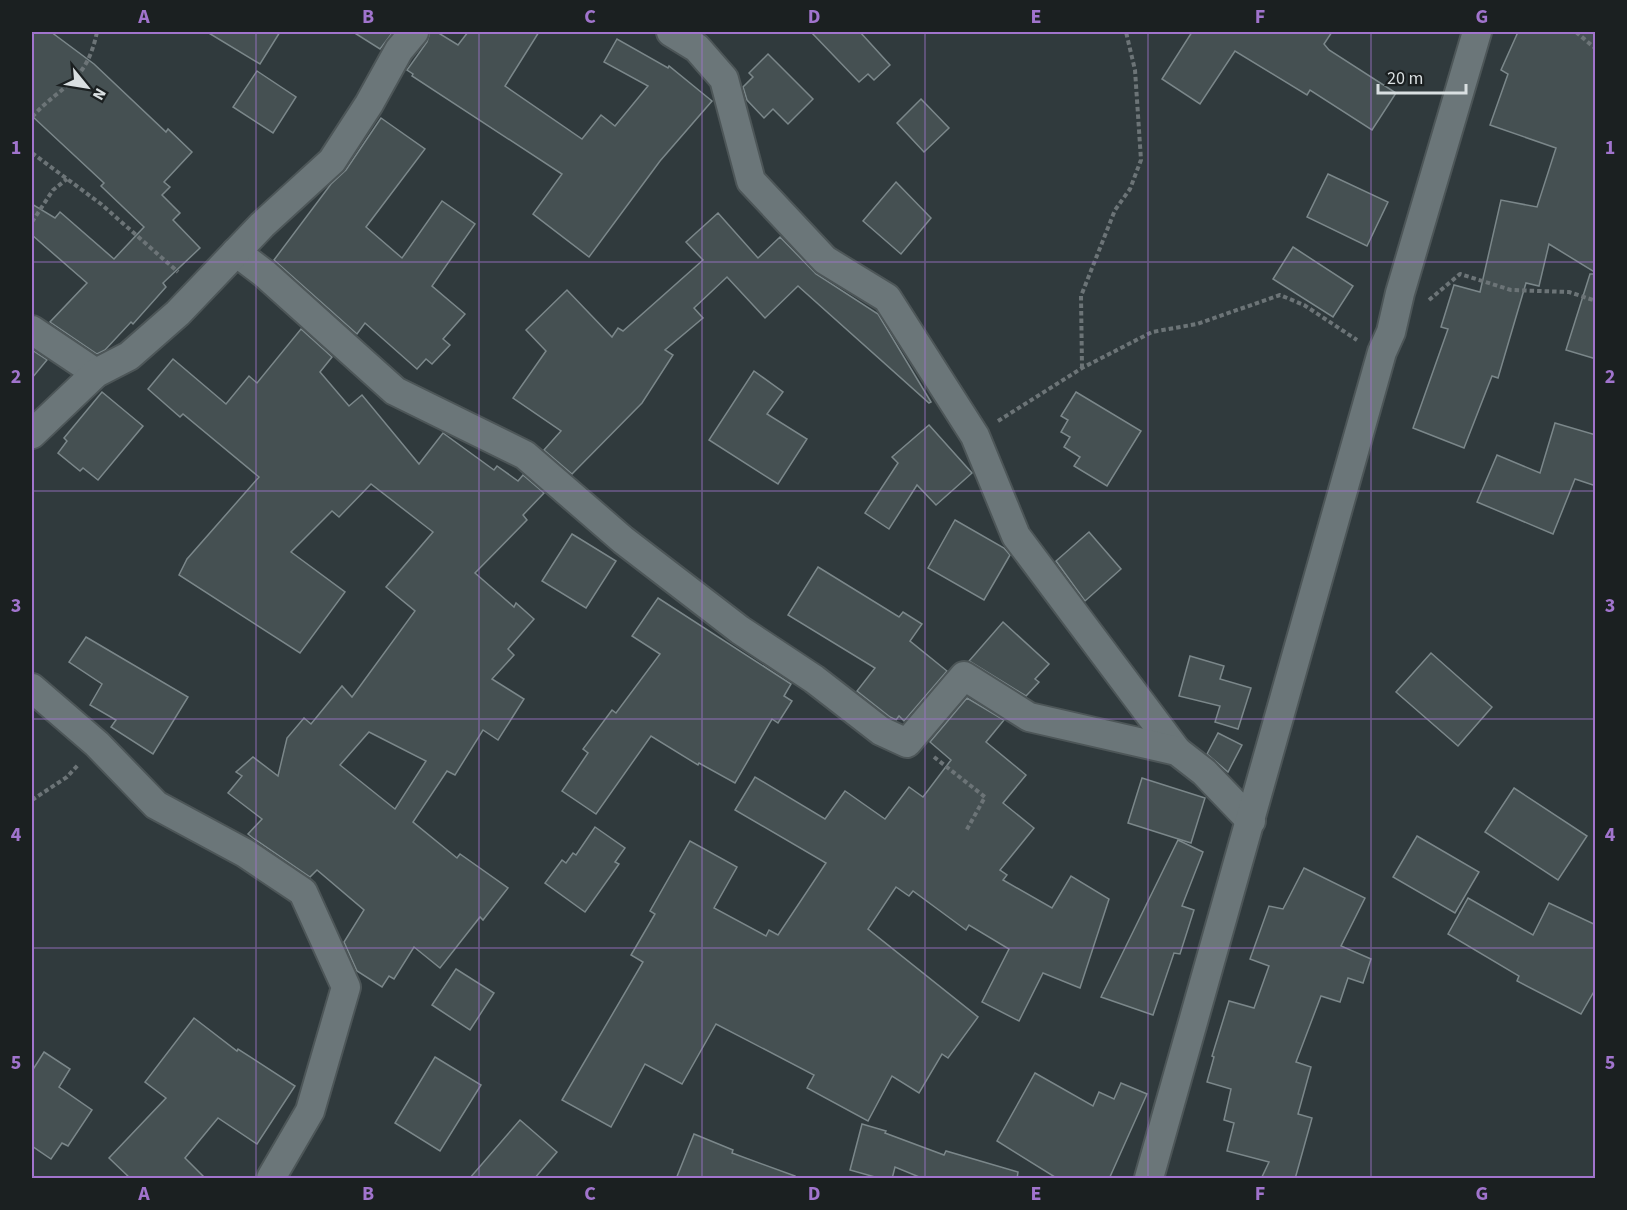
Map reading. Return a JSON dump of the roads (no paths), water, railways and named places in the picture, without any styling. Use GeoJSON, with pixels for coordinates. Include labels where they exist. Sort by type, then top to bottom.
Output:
{"type":"FeatureCollection","features":[{"type":"Feature","properties":{"kind":"street"},"geometry":{"type":"LineString","coordinates":[[32,434],[96,373],[129,356],[199,294],[262,225],[332,161],[369,104],[399,50],[414,32]]}},
{"type":"Feature","properties":{"kind":"street"},"geometry":{"type":"LineString","coordinates":[[671,32],[697,48],[724,79],[751,181],[825,260],[887,298],[975,436],[1016,536],[1178,750],[1204,772],[1251,820]]}},
{"type":"Feature","properties":{"kind":"street"},"geometry":{"type":"LineString","coordinates":[[1149,1179],[1382,352],[1391,332],[1477,32]]}},
{"type":"Feature","properties":{"kind":"street"},"geometry":{"type":"LineString","coordinates":[[236,252],[265,274],[395,391],[525,455],[623,540],[740,630],[814,678],[881,731],[907,743],[964,676],[1029,717],[1178,750]]}},
{"type":"Feature","properties":{"kind":"street"},"geometry":{"type":"LineString","coordinates":[[32,330],[96,373]]}},
{"type":"Feature","properties":{"kind":"street"},"geometry":{"type":"LineString","coordinates":[[32,688],[97,744],[156,805],[245,853],[303,892],[346,987],[310,1111],[271,1179]]}}]}
